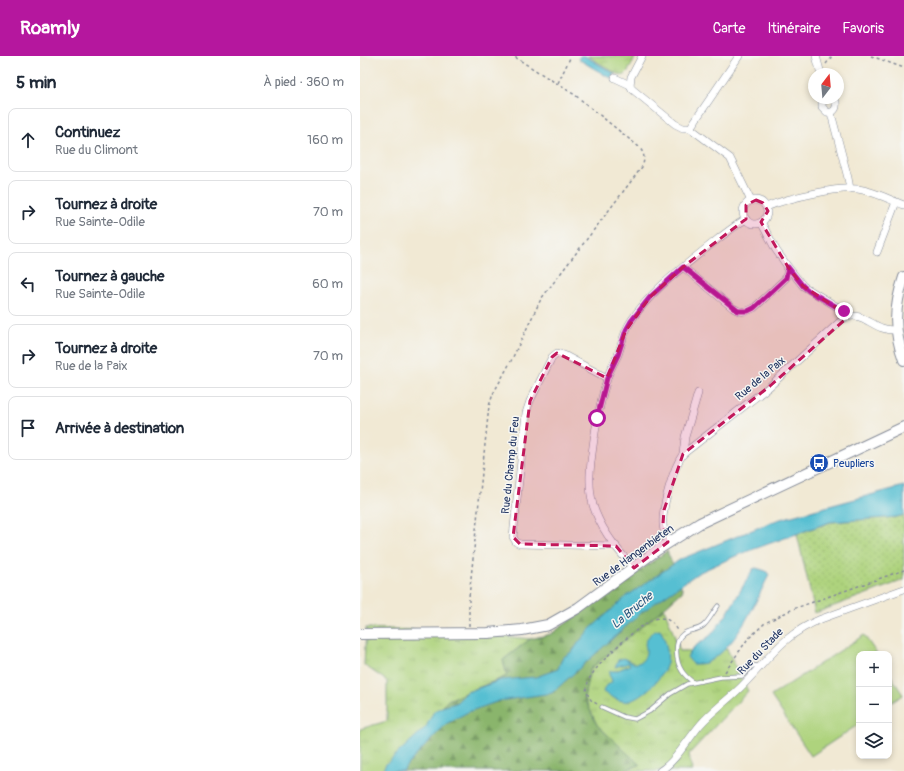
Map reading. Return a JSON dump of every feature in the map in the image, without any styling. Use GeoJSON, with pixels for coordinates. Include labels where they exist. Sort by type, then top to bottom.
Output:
{"type":"FeatureCollection","features":[{"type":"Feature","properties":{"kind":"street"},"geometry":{"type":"LineString","coordinates":[[642,56],[631,77],[630,84],[632,89],[675,124],[682,128],[690,128],[730,158],[751,201]]}},
{"type":"Feature","properties":{"kind":"street"},"geometry":{"type":"LineString","coordinates":[[690,128],[740,56]]}},
{"type":"Feature","properties":{"kind":"street"},"geometry":{"type":"LineString","coordinates":[[816,56],[819,68]]}},
{"type":"Feature","properties":{"kind":"street"},"geometry":{"type":"LineString","coordinates":[[615,78],[630,84]]}},
{"type":"Feature","properties":{"kind":"street"},"geometry":{"type":"LineString","coordinates":[[822,104],[822,107],[827,112],[831,112]]}},
{"type":"Feature","properties":{"kind":"street"},"geometry":{"type":"LineString","coordinates":[[831,112],[835,110],[836,104]]}},
{"type":"Feature","properties":{"kind":"street"},"geometry":{"type":"LineString","coordinates":[[831,112],[850,189]]}},
{"type":"Feature","properties":{"kind":"street"},"geometry":{"type":"LineString","coordinates":[[766,206],[806,195],[850,189],[863,190],[904,205]]}},
{"type":"Feature","properties":{"kind":"street"},"geometry":{"type":"LineString","coordinates":[[756,200],[766,206],[768,211],[765,219],[761,222],[757,224],[751,223],[746,219],[744,209],[751,201],[756,200]]}},
{"type":"Feature","properties":{"kind":"street"},"geometry":{"type":"LineString","coordinates":[[877,252],[896,202]]}},
{"type":"Feature","properties":{"kind":"street"},"geometry":{"type":"LineString","coordinates":[[634,568],[604,530],[597,516],[589,483],[589,473],[597,418],[607,378],[618,355],[626,330],[631,321],[650,297],[683,267],[736,225],[746,219]]}},
{"type":"Feature","properties":{"kind":"street"},"geometry":{"type":"LineString","coordinates":[[761,222],[776,250],[803,286],[844,311],[849,316],[857,316],[884,330],[896,330]]}},
{"type":"Feature","properties":{"kind":"street"},"geometry":{"type":"LineString","coordinates":[[683,267],[733,308],[743,312],[754,308],[786,278],[788,267]]}},
{"type":"Feature","properties":{"kind":"street"},"geometry":{"type":"LineString","coordinates":[[904,278],[897,302],[896,330],[904,360]]}},
{"type":"Feature","properties":{"kind":"street","name":"Rue de la Paix"},"geometry":{"type":"LineString","coordinates":[[668,542],[663,524],[664,510],[677,464],[683,454],[770,386],[838,323],[849,316]]}},
{"type":"Feature","properties":{"kind":"street","name":"Rue du Champ du Feu"},"geometry":{"type":"LineString","coordinates":[[607,378],[564,355],[557,353],[552,356],[530,401],[526,413],[513,537],[516,542],[520,544],[616,546]]}},
{"type":"Feature","properties":{"kind":"street","name":"Rue de la Paix"},"geometry":{"type":"LineString","coordinates":[[683,454],[685,438],[698,393]]}},
{"type":"Feature","properties":{"kind":"street","name":"Rue de Hangenbieten"},"geometry":{"type":"LineString","coordinates":[[360,634],[470,634],[522,630],[548,625],[583,605],[668,542],[700,523],[904,427]]}},
{"type":"Feature","properties":{"kind":"street","name":"Rue du Stade"},"geometry":{"type":"LineString","coordinates":[[660,771],[673,759],[702,723],[741,686],[785,640],[811,623],[904,589]]}},
{"type":"Feature","properties":{"kind":"lane"},"geometry":{"type":"LineString","coordinates":[[693,682],[687,677],[679,665],[677,646],[678,640],[681,635],[703,626],[718,606]]}},
{"type":"Feature","properties":{"kind":"lane"},"geometry":{"type":"LineString","coordinates":[[602,707],[624,717],[635,719],[650,710],[680,687],[693,682],[721,677],[742,676],[752,665],[759,667]]}},
{"type":"Feature","properties":{"kind":"path"},"geometry":{"type":"LineString","coordinates":[[470,634],[468,597],[489,406],[492,394],[511,361],[542,299],[616,202],[642,167],[644,162],[643,152],[639,147],[594,109],[558,83],[513,56]]}},
{"type":"Feature","properties":{"kind":"path"},"geometry":{"type":"LineString","coordinates":[[558,83],[572,56]]}},
{"type":"Feature","properties":{"kind":"path"},"geometry":{"type":"LineString","coordinates":[[825,65],[832,56]]}},
{"type":"Feature","properties":{"kind":"path"},"geometry":{"type":"LineString","coordinates":[[871,56],[904,68]]}},
{"type":"Feature","properties":{"kind":"path"},"geometry":{"type":"LineString","coordinates":[[721,677],[747,640],[765,623],[793,609],[904,570]]}},
{"type":"Feature","properties":{"kind":"path"},"geometry":{"type":"LineString","coordinates":[[602,707],[591,700],[586,691],[590,677],[603,660],[622,641],[653,619],[659,617],[668,620],[675,626],[681,635]]}},
{"type":"Feature","properties":{"kind":"highlighted area"},"geometry":{"type":"Polygon","coordinates":[[[756,200],[763,203],[768,211],[761,222],[788,267],[803,286],[849,316],[770,386],[683,454],[664,510],[663,524],[668,542],[634,568],[616,546],[520,544],[513,537],[530,401],[552,357],[557,353],[607,378],[626,330],[650,297],[683,267],[746,219],[746,205],[756,200]]]}},
{"type":"Feature","properties":{"kind":"green space"},"geometry":{"type":"Polygon","coordinates":[[[588,56],[636,56],[628,71],[624,75],[617,74],[588,56]]]}},
{"type":"Feature","properties":{"kind":"green space"},"geometry":{"type":"Polygon","coordinates":[[[904,515],[904,580],[815,613],[797,534],[831,522],[897,517],[904,515]]]}},
{"type":"Feature","properties":{"kind":"green space"},"geometry":{"type":"Polygon","coordinates":[[[667,551],[683,591],[590,669],[584,697],[597,725],[640,765],[622,771],[393,771],[448,700],[507,676],[503,660],[530,639],[551,634],[667,551]]]}},
{"type":"Feature","properties":{"kind":"green space"},"geometry":{"type":"Polygon","coordinates":[[[664,608],[680,651],[727,649],[748,691],[689,754],[692,771],[622,771],[639,765],[597,725],[584,697],[590,669],[664,608]]]}},
{"type":"Feature","properties":{"kind":"green space"},"geometry":{"type":"Polygon","coordinates":[[[366,628],[466,632],[530,639],[503,660],[507,676],[448,700],[393,771],[360,771],[360,729],[387,721],[387,681],[364,665],[366,628]]]}},
{"type":"Feature","properties":{"kind":"green space"},"geometry":{"type":"Polygon","coordinates":[[[864,635],[875,651],[856,651],[856,726],[811,756],[771,696],[864,635]]]}},
{"type":"Feature","properties":{"kind":"green space"},"geometry":{"type":"Polygon","coordinates":[[[892,678],[903,695],[892,702],[892,678]]]}},
{"type":"Feature","properties":{"kind":"water"},"geometry":{"type":"Polygon","coordinates":[[[580,56],[585,56],[615,74],[610,78],[578,59],[580,56]]]}},
{"type":"Feature","properties":{"kind":"water","name":"La Bruche"},"geometry":{"type":"Polygon","coordinates":[[[904,486],[904,515],[897,517],[830,522],[740,554],[698,573],[642,612],[552,693],[499,701],[468,712],[446,724],[403,771],[382,771],[386,764],[426,727],[434,711],[456,703],[467,692],[501,680],[536,677],[558,669],[562,658],[573,651],[590,629],[627,596],[681,559],[777,520],[904,486]]]}},
{"type":"Feature","properties":{"kind":"water"},"geometry":{"type":"Polygon","coordinates":[[[756,568],[766,571],[769,575],[737,635],[719,655],[703,664],[693,664],[687,657],[694,647],[711,635],[727,614],[753,569],[756,568]]]}},
{"type":"Feature","properties":{"kind":"water"},"geometry":{"type":"Polygon","coordinates":[[[660,630],[666,646],[667,663],[662,674],[652,686],[640,696],[629,701],[619,700],[603,692],[605,687],[612,682],[609,675],[610,671],[616,671],[630,665],[629,663],[615,667],[618,660],[624,658],[630,662],[637,663],[643,660],[646,654],[645,644],[649,636],[654,631],[660,630]]]}},
{"type":"Feature","properties":{"kind":"place","name":"Peupliers"},"geometry":{"type":"Point","coordinates":[819,463]}},
{"type":"Feature","properties":{"kind":"route"},"geometry":{"type":"LineString","coordinates":[[597,418],[607,378],[618,355],[626,330],[631,321],[650,297],[683,267],[738,311],[743,312],[754,308],[786,278],[788,267],[803,286],[809,291],[844,311]]}}]}
